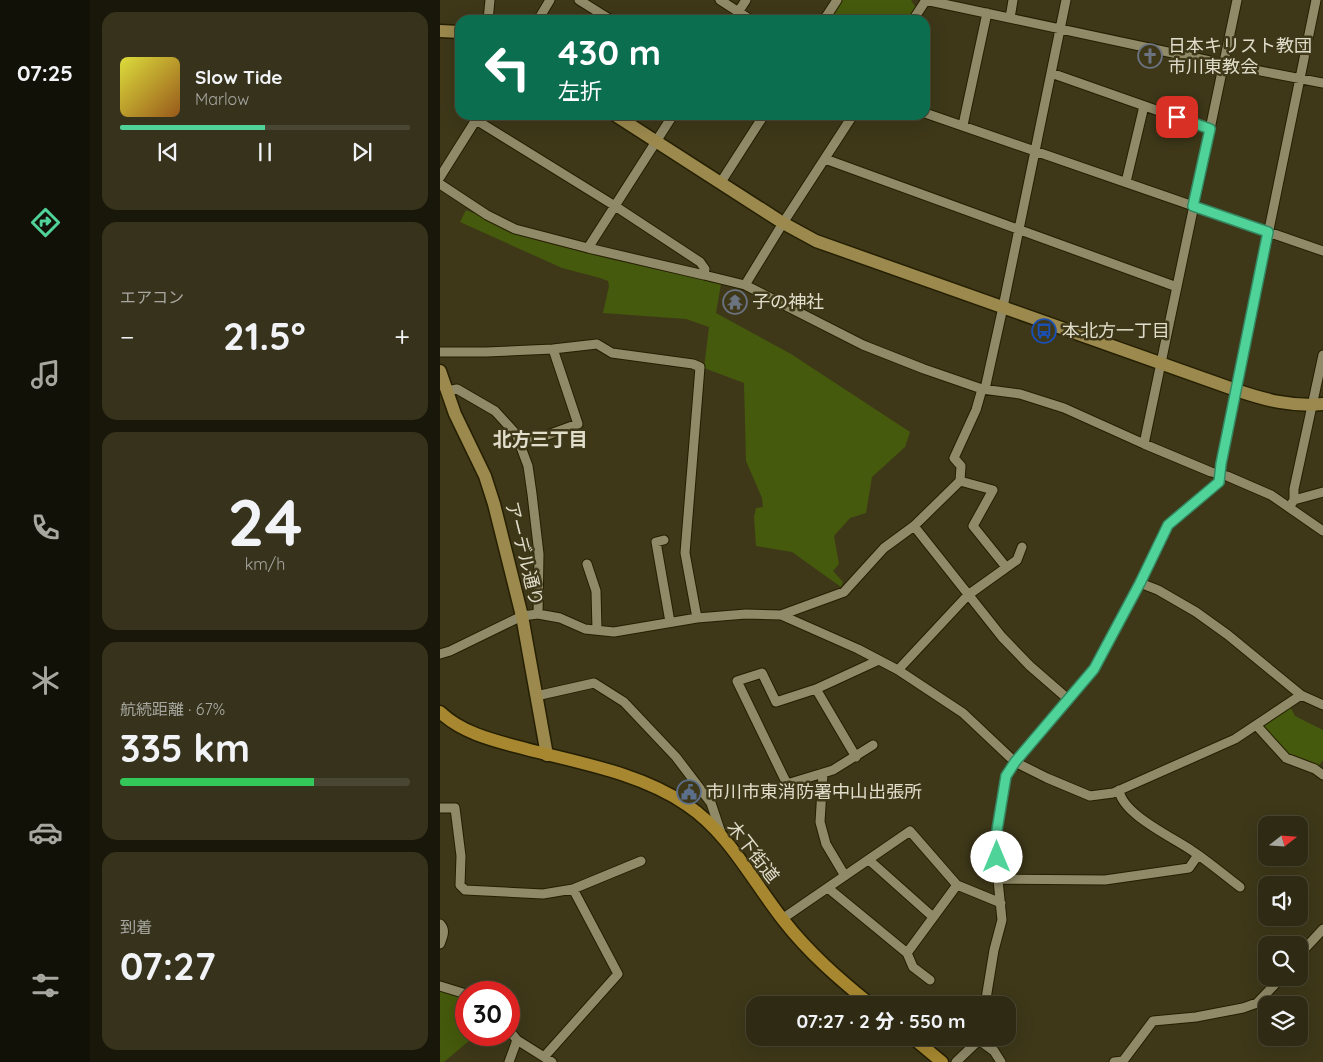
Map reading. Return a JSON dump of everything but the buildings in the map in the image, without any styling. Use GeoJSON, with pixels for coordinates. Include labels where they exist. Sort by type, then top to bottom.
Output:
{"type":"FeatureCollection","features":[{"type":"Feature","properties":{"kind":"main road","name":"木下街道"},"geometry":{"type":"LineString","coordinates":[[440,712],[466,730],[493,741],[618,774],[652,786],[688,805],[724,839],[782,919],[809,951],[860,996]]}},
{"type":"Feature","properties":{"kind":"main road"},"geometry":{"type":"LineString","coordinates":[[923,1046],[942,1062]]}},
{"type":"Feature","properties":{"kind":"street"},"geometry":{"type":"LineString","coordinates":[[488,15],[490,0]]}},
{"type":"Feature","properties":{"kind":"street"},"geometry":{"type":"LineString","coordinates":[[541,15],[550,0]]}},
{"type":"Feature","properties":{"kind":"street"},"geometry":{"type":"LineString","coordinates":[[579,0],[603,15]]}},
{"type":"Feature","properties":{"kind":"street"},"geometry":{"type":"LineString","coordinates":[[720,0],[743,15]]}},
{"type":"Feature","properties":{"kind":"street"},"geometry":{"type":"LineString","coordinates":[[736,15],[746,0]]}},
{"type":"Feature","properties":{"kind":"street"},"geometry":{"type":"LineString","coordinates":[[827,15],[836,0]]}},
{"type":"Feature","properties":{"kind":"street"},"geometry":{"type":"LineString","coordinates":[[916,15],[926,0],[1224,64],[1323,83]]}},
{"type":"Feature","properties":{"kind":"street"},"geometry":{"type":"LineString","coordinates":[[1010,18],[1013,0]]}},
{"type":"Feature","properties":{"kind":"street"},"geometry":{"type":"LineString","coordinates":[[440,654],[522,616],[538,614],[560,618],[585,629],[614,632],[697,618],[746,614],[781,615],[844,592],[884,548],[914,526],[960,481],[961,466],[954,458],[976,410],[983,389],[1003,307],[1066,0]]}},
{"type":"Feature","properties":{"kind":"street"},"geometry":{"type":"LineString","coordinates":[[1144,444],[1237,0]]}},
{"type":"Feature","properties":{"kind":"street"},"geometry":{"type":"LineString","coordinates":[[986,996],[994,950],[1002,920],[998,878],[997,830],[1006,776],[1015,762],[1094,669],[1140,583],[1168,525],[1219,482],[1316,0]]}},
{"type":"Feature","properties":{"kind":"street"},"geometry":{"type":"LineString","coordinates":[[963,125],[987,13]]}},
{"type":"Feature","properties":{"kind":"street"},"geometry":{"type":"LineString","coordinates":[[440,30],[455,32]]}},
{"type":"Feature","properties":{"kind":"street"},"geometry":{"type":"LineString","coordinates":[[1050,73],[1210,129]]}},
{"type":"Feature","properties":{"kind":"street"},"geometry":{"type":"LineString","coordinates":[[1126,182],[1144,106]]}},
{"type":"Feature","properties":{"kind":"street"},"geometry":{"type":"LineString","coordinates":[[930,114],[1323,251]]}},
{"type":"Feature","properties":{"kind":"street"},"geometry":{"type":"LineString","coordinates":[[440,177],[476,120]]}},
{"type":"Feature","properties":{"kind":"street"},"geometry":{"type":"LineString","coordinates":[[480,120],[700,262],[705,269],[704,275]]}},
{"type":"Feature","properties":{"kind":"street"},"geometry":{"type":"LineString","coordinates":[[623,120],[783,223],[816,241],[1236,390],[1283,404],[1318,405]]}},
{"type":"Feature","properties":{"kind":"street"},"geometry":{"type":"LineString","coordinates":[[588,248],[670,120]]}},
{"type":"Feature","properties":{"kind":"street"},"geometry":{"type":"LineString","coordinates":[[721,182],[761,120]]}},
{"type":"Feature","properties":{"kind":"street"},"geometry":{"type":"LineString","coordinates":[[746,285],[783,223],[850,120]]}},
{"type":"Feature","properties":{"kind":"street"},"geometry":{"type":"LineString","coordinates":[[825,159],[1177,287]]}},
{"type":"Feature","properties":{"kind":"street"},"geometry":{"type":"LineString","coordinates":[[440,184],[487,215],[515,229],[746,285],[863,345],[924,369],[983,389],[1020,394],[1064,408],[1144,444],[1291,503],[1323,531]]}},
{"type":"Feature","properties":{"kind":"street"},"geometry":{"type":"LineString","coordinates":[[440,352],[552,349],[597,344],[612,353],[693,364],[700,367],[685,553],[697,618]]}},
{"type":"Feature","properties":{"kind":"street"},"geometry":{"type":"LineString","coordinates":[[520,446],[578,424],[552,349]]}},
{"type":"Feature","properties":{"kind":"street"},"geometry":{"type":"LineString","coordinates":[[1291,503],[1318,405],[1323,355]]}},
{"type":"Feature","properties":{"kind":"street","name":"アーデル通り"},"geometry":{"type":"LineString","coordinates":[[440,371],[455,414],[488,485],[522,616],[547,754]]}},
{"type":"Feature","properties":{"kind":"street"},"geometry":{"type":"LineString","coordinates":[[447,391],[457,389],[495,411],[516,434],[528,466],[539,554],[538,614]]}},
{"type":"Feature","properties":{"kind":"street"},"geometry":{"type":"LineString","coordinates":[[960,481],[993,490],[973,526],[1006,567]]}},
{"type":"Feature","properties":{"kind":"street"},"geometry":{"type":"LineString","coordinates":[[1291,503],[1323,492]]}},
{"type":"Feature","properties":{"kind":"street"},"geometry":{"type":"LineString","coordinates":[[914,526],[1002,637],[1024,660],[1068,699]]}},
{"type":"Feature","properties":{"kind":"street"},"geometry":{"type":"LineString","coordinates":[[664,540],[656,542],[670,622]]}},
{"type":"Feature","properties":{"kind":"street"},"geometry":{"type":"LineString","coordinates":[[898,670],[968,595],[1017,560],[1022,547]]}},
{"type":"Feature","properties":{"kind":"street"},"geometry":{"type":"LineString","coordinates":[[588,564],[596,591],[597,630]]}},
{"type":"Feature","properties":{"kind":"street"},"geometry":{"type":"LineString","coordinates":[[1140,583],[1158,590],[1196,612],[1228,635],[1301,695],[1323,705]]}},
{"type":"Feature","properties":{"kind":"street"},"geometry":{"type":"LineString","coordinates":[[781,615],[898,670],[963,713],[1015,762],[1090,796],[1113,793],[1235,739],[1301,695]]}},
{"type":"Feature","properties":{"kind":"street"},"geometry":{"type":"LineString","coordinates":[[873,745],[833,770],[787,784],[737,681],[762,673],[776,702],[816,689],[879,660]]}},
{"type":"Feature","properties":{"kind":"street"},"geometry":{"type":"LineString","coordinates":[[536,696],[594,684],[624,702],[676,757],[711,803],[724,839]]}},
{"type":"Feature","properties":{"kind":"street"},"geometry":{"type":"LineString","coordinates":[[816,689],[856,757]]}},
{"type":"Feature","properties":{"kind":"street"},"geometry":{"type":"LineString","coordinates":[[1257,726],[1286,758],[1315,769],[1323,775]]}},
{"type":"Feature","properties":{"kind":"street"},"geometry":{"type":"LineString","coordinates":[[823,772],[820,822],[826,844],[845,876]]}},
{"type":"Feature","properties":{"kind":"street"},"geometry":{"type":"LineString","coordinates":[[1120,790],[1120,798],[1139,817],[1198,855],[1240,887]]}},
{"type":"Feature","properties":{"kind":"street"},"geometry":{"type":"LineString","coordinates":[[440,808],[455,808],[461,856],[460,885],[465,890],[543,894],[573,889],[641,861]]}},
{"type":"Feature","properties":{"kind":"street"},"geometry":{"type":"LineString","coordinates":[[782,919],[910,831],[956,885],[1000,903]]}},
{"type":"Feature","properties":{"kind":"street"},"geometry":{"type":"LineString","coordinates":[[998,878],[1105,880],[1189,868],[1198,855]]}},
{"type":"Feature","properties":{"kind":"street"},"geometry":{"type":"LineString","coordinates":[[868,860],[933,917]]}},
{"type":"Feature","properties":{"kind":"street"},"geometry":{"type":"LineString","coordinates":[[907,954],[956,885]]}},
{"type":"Feature","properties":{"kind":"street"},"geometry":{"type":"LineString","coordinates":[[828,888],[907,954],[914,967],[930,980]]}},
{"type":"Feature","properties":{"kind":"street"},"geometry":{"type":"LineString","coordinates":[[544,1057],[618,974],[573,889]]}},
{"type":"Feature","properties":{"kind":"street"},"geometry":{"type":"LineString","coordinates":[[440,924],[444,928],[444,934],[440,944]]}},
{"type":"Feature","properties":{"kind":"street"},"geometry":{"type":"LineString","coordinates":[[1308,945],[1323,929]]}},
{"type":"Feature","properties":{"kind":"street"},"geometry":{"type":"LineString","coordinates":[[440,986],[455,991]]}},
{"type":"Feature","properties":{"kind":"street"},"geometry":{"type":"LineString","coordinates":[[1114,1062],[1123,1060],[1154,1022],[1196,1017],[1242,1008],[1256,1003],[1273,986]]}},
{"type":"Feature","properties":{"kind":"street"},"geometry":{"type":"LineString","coordinates":[[520,1042],[552,1062]]}},
{"type":"Feature","properties":{"kind":"street"},"geometry":{"type":"LineString","coordinates":[[509,1062],[515,1046]]}},
{"type":"Feature","properties":{"kind":"street"},"geometry":{"type":"LineString","coordinates":[[956,1062],[972,1046]]}},
{"type":"Feature","properties":{"kind":"street"},"geometry":{"type":"LineString","coordinates":[[988,1046],[1002,1062]]}},
{"type":"Feature","properties":{"kind":"green space"},"geometry":{"type":"Polygon","coordinates":[[[842,0],[911,0],[916,8],[911,15],[832,15],[842,0]]]}},
{"type":"Feature","properties":{"kind":"green space"},"geometry":{"type":"Polygon","coordinates":[[[466,210],[537,240],[610,259],[721,284],[716,313],[791,354],[910,432],[905,447],[872,477],[866,513],[850,518],[834,536],[839,564],[833,571],[843,582],[841,587],[792,552],[756,546],[754,517],[756,508],[763,507],[762,498],[746,461],[744,383],[704,368],[709,327],[686,319],[603,313],[609,286],[608,281],[562,268],[460,222],[466,210]]]}},
{"type":"Feature","properties":{"kind":"green space"},"geometry":{"type":"Polygon","coordinates":[[[1288,706],[1295,716],[1323,730],[1323,760],[1317,768],[1287,756],[1260,727],[1288,706]]]}},
{"type":"Feature","properties":{"kind":"green space"},"geometry":{"type":"Polygon","coordinates":[[[440,990],[455,994],[455,1046],[463,1046],[444,1062],[440,1062],[440,990]]]}},
{"type":"Feature","properties":{"kind":"place","name":"日本キリスト教団 市川東教会"},"geometry":{"type":"Point","coordinates":[1150,56]}},
{"type":"Feature","properties":{"kind":"place","name":"子の神社"},"geometry":{"type":"Point","coordinates":[735,302]}},
{"type":"Feature","properties":{"kind":"place","name":"本北方一丁目"},"geometry":{"type":"Point","coordinates":[1044,331]}},
{"type":"Feature","properties":{"kind":"place","name":"市川市東消防署中山出張所"},"geometry":{"type":"Point","coordinates":[689,792]}},
{"type":"Feature","properties":{"kind":"district","name":"北方三丁目"},"geometry":{"type":"Point","coordinates":[540,439]}},
{"type":"Feature","properties":{"kind":"route"},"geometry":{"type":"LineString","coordinates":[[997,857],[997,830],[1006,776],[1015,762],[1094,669],[1140,583],[1168,525],[1219,482],[1268,232],[1193,206],[1210,129],[1177,117]]}}]}
